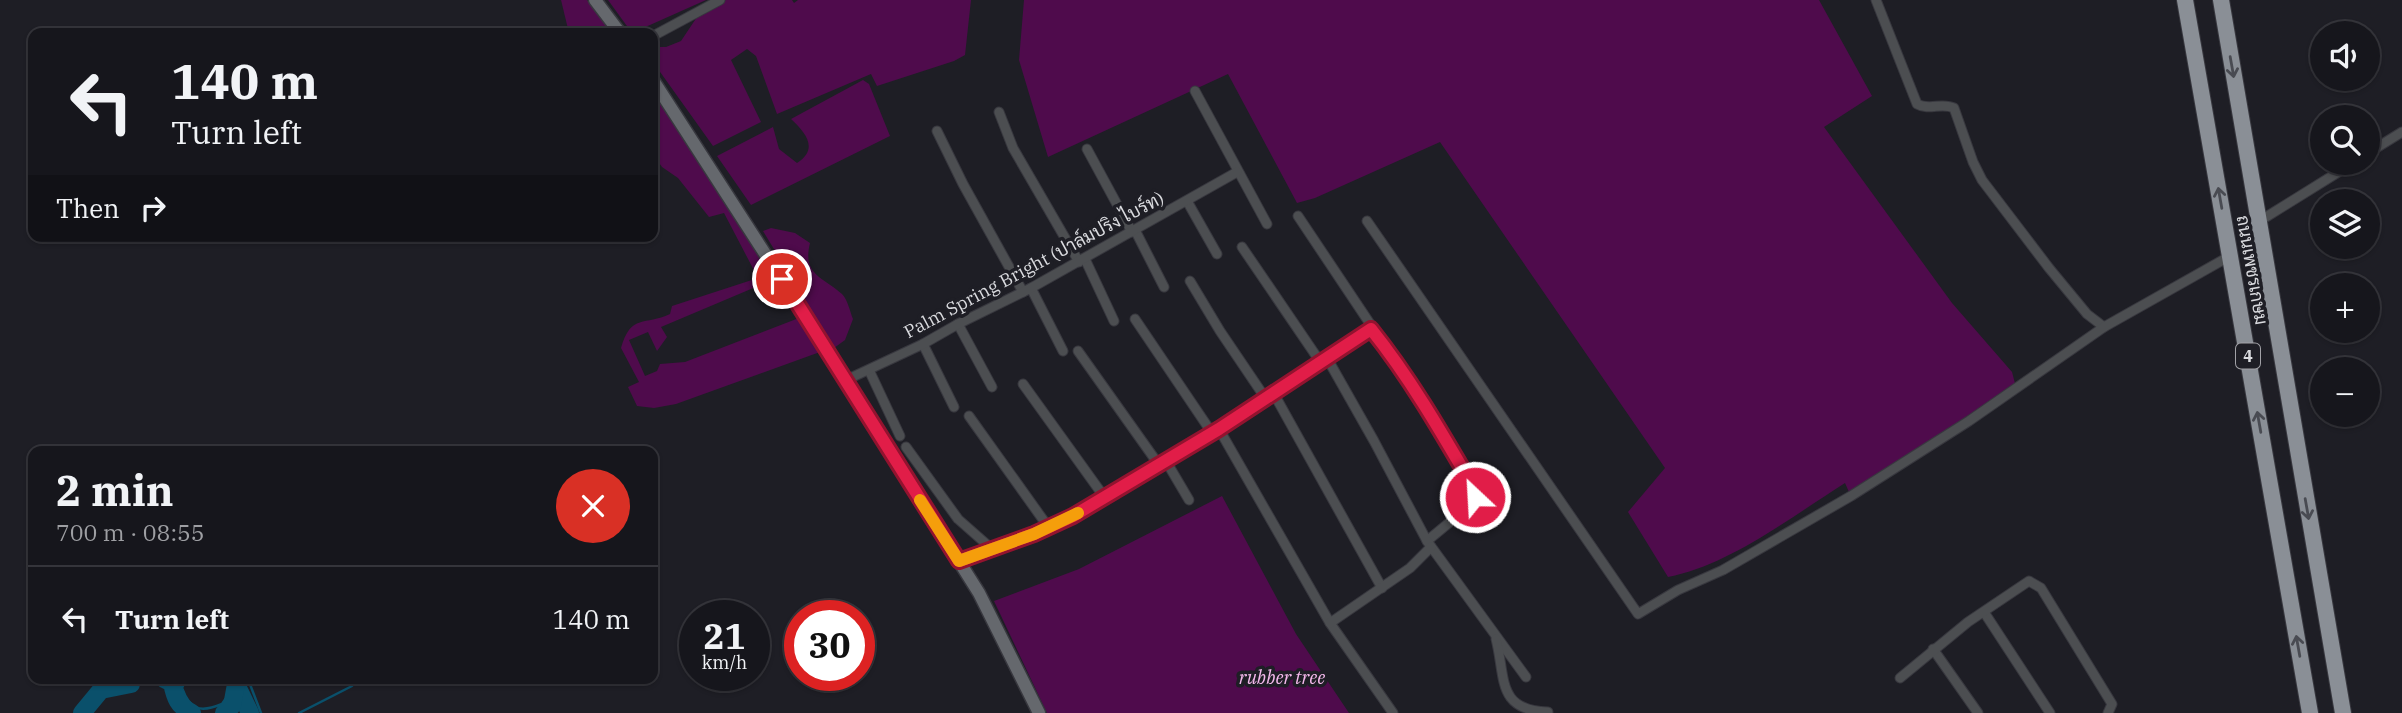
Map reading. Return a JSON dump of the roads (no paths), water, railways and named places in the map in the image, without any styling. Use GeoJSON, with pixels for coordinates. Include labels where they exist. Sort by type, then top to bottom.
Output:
{"type":"FeatureCollection","features":[{"type":"Feature","properties":{"kind":"highway","name":"ถนนเพชรเกษม"},"geometry":{"type":"LineString","coordinates":[[2185,0],[2310,713]]}},
{"type":"Feature","properties":{"kind":"highway","name":"ถนนเพชรเกษม"},"geometry":{"type":"LineString","coordinates":[[2221,0],[2343,713]]}},
{"type":"Feature","properties":{"kind":"street"},"geometry":{"type":"LineString","coordinates":[[595,0],[616,28]]}},
{"type":"Feature","properties":{"kind":"street"},"geometry":{"type":"LineString","coordinates":[[658,33],[720,0]]}},
{"type":"Feature","properties":{"kind":"street"},"geometry":{"type":"LineString","coordinates":[[1876,0],[1917,104],[1924,108],[1949,105],[1954,108],[1972,162],[1982,180],[2087,314],[2104,327]]}},
{"type":"Feature","properties":{"kind":"street"},"geometry":{"type":"LineString","coordinates":[[658,88],[979,593],[1039,713]]}},
{"type":"Feature","properties":{"kind":"street"},"geometry":{"type":"LineString","coordinates":[[1195,91],[1267,224]]}},
{"type":"Feature","properties":{"kind":"street"},"geometry":{"type":"LineString","coordinates":[[999,112],[1013,148],[1082,261],[1114,321]]}},
{"type":"Feature","properties":{"kind":"street"},"geometry":{"type":"LineString","coordinates":[[937,131],[963,184],[1063,351]]}},
{"type":"Feature","properties":{"kind":"street"},"geometry":{"type":"LineString","coordinates":[[2380,146],[2402,132]]}},
{"type":"Feature","properties":{"kind":"street"},"geometry":{"type":"LineString","coordinates":[[1087,149],[1164,287]]}},
{"type":"Feature","properties":{"kind":"street","name":"Palm Spring Bright (ปาล์มปริง ไบร์ท)"},"geometry":{"type":"LineString","coordinates":[[844,381],[923,344],[1082,261],[1237,172]]}},
{"type":"Feature","properties":{"kind":"street"},"geometry":{"type":"LineString","coordinates":[[2259,222],[2334,175]]}},
{"type":"Feature","properties":{"kind":"street"},"geometry":{"type":"LineString","coordinates":[[1187,201],[1217,254]]}},
{"type":"Feature","properties":{"kind":"street"},"geometry":{"type":"LineString","coordinates":[[1298,216],[1429,412],[1476,494],[1474,502],[1429,544],[1410,568],[1330,623]]}},
{"type":"Feature","properties":{"kind":"street"},"geometry":{"type":"LineString","coordinates":[[1367,221],[1638,614],[1678,590],[1749,555],[1851,496],[1969,421],[2104,327],[2230,256]]}},
{"type":"Feature","properties":{"kind":"street"},"geometry":{"type":"LineString","coordinates":[[1242,247],[1324,360],[1374,441],[1429,544],[1525,677]]}},
{"type":"Feature","properties":{"kind":"street"},"geometry":{"type":"LineString","coordinates":[[1190,281],[1220,331],[1270,396],[1382,588]]}},
{"type":"Feature","properties":{"kind":"street"},"geometry":{"type":"LineString","coordinates":[[1135,320],[1216,431],[1330,623],[1393,713]]}},
{"type":"Feature","properties":{"kind":"street"},"geometry":{"type":"LineString","coordinates":[[958,324],[992,387]]}},
{"type":"Feature","properties":{"kind":"street"},"geometry":{"type":"LineString","coordinates":[[959,561],[1049,528],[1105,498],[1216,431],[1371,329]]}},
{"type":"Feature","properties":{"kind":"street"},"geometry":{"type":"LineString","coordinates":[[923,344],[954,407]]}},
{"type":"Feature","properties":{"kind":"street"},"geometry":{"type":"LineString","coordinates":[[1079,351],[1189,500]]}},
{"type":"Feature","properties":{"kind":"street"},"geometry":{"type":"LineString","coordinates":[[869,370],[901,436]]}},
{"type":"Feature","properties":{"kind":"street"},"geometry":{"type":"LineString","coordinates":[[1023,384],[1105,498]]}},
{"type":"Feature","properties":{"kind":"street"},"geometry":{"type":"LineString","coordinates":[[969,416],[1049,528]]}},
{"type":"Feature","properties":{"kind":"street"},"geometry":{"type":"LineString","coordinates":[[906,447],[958,520],[992,549]]}},
{"type":"Feature","properties":{"kind":"street"},"geometry":{"type":"LineString","coordinates":[[1900,678],[1933,649],[2029,581],[2041,588],[2112,704],[2108,713]]}},
{"type":"Feature","properties":{"kind":"street"},"geometry":{"type":"LineString","coordinates":[[1984,612],[2050,713]]}},
{"type":"Feature","properties":{"kind":"street"},"geometry":{"type":"LineString","coordinates":[[1494,634],[1505,682],[1513,701],[1529,711],[1548,712]]}},
{"type":"Feature","properties":{"kind":"street"},"geometry":{"type":"LineString","coordinates":[[1933,649],[1978,713]]}},
{"type":"Feature","properties":{"kind":"waterway"},"geometry":{"type":"LineString","coordinates":[[82,713],[101,690],[131,684]]}},
{"type":"Feature","properties":{"kind":"waterway"},"geometry":{"type":"LineString","coordinates":[[172,684],[178,701],[192,713]]}},
{"type":"Feature","properties":{"kind":"waterway"},"geometry":{"type":"LineString","coordinates":[[184,684],[182,688],[189,701],[202,709],[222,704],[233,688],[233,684]]}},
{"type":"Feature","properties":{"kind":"waterway"},"geometry":{"type":"LineString","coordinates":[[236,684],[250,713]]}},
{"type":"Feature","properties":{"kind":"waterway"},"geometry":{"type":"LineString","coordinates":[[224,713],[232,706],[236,684]]}},
{"type":"Feature","properties":{"kind":"waterway"},"geometry":{"type":"LineString","coordinates":[[250,684],[261,713]]}},
{"type":"Feature","properties":{"kind":"waterway"},"geometry":{"type":"LineString","coordinates":[[299,713],[352,686],[351,684]]}},
{"type":"Feature","properties":{"kind":"park label","name":"rubber tree"},"geometry":{"type":"Point","coordinates":[1282,678]}}]}
